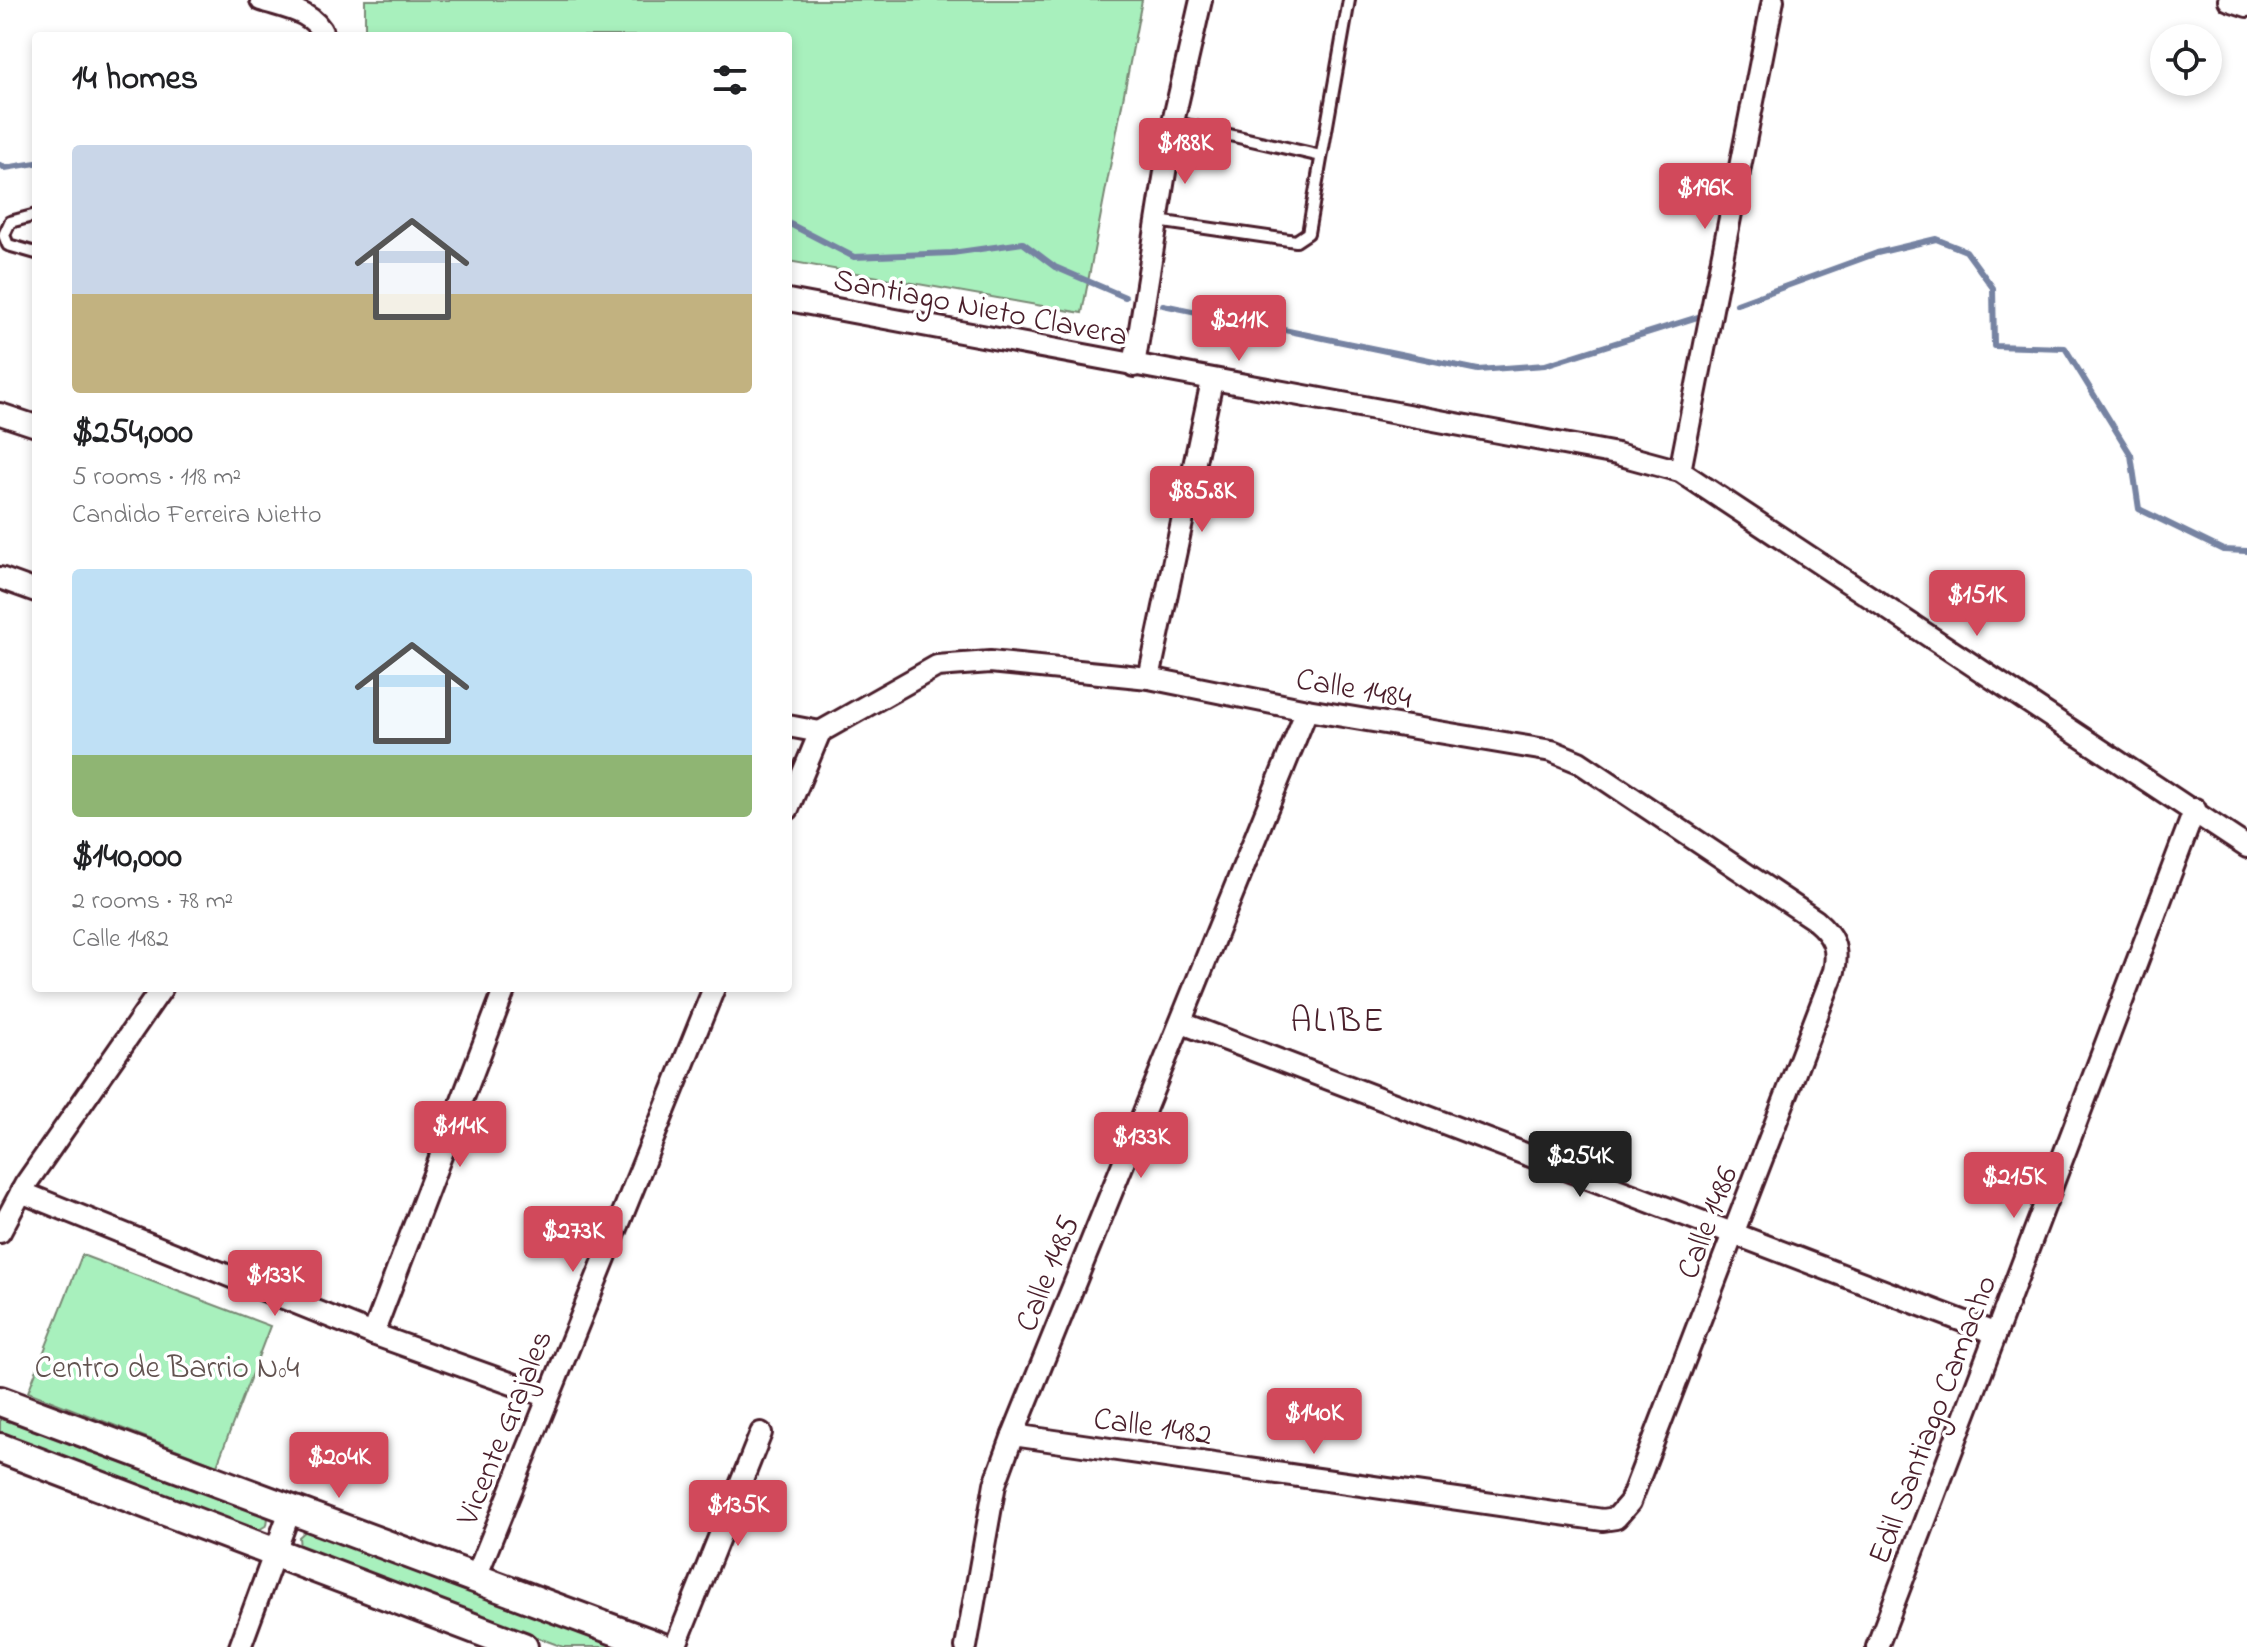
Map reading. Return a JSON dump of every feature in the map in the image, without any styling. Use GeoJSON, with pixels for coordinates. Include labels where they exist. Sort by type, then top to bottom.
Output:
{"type":"FeatureCollection","features":[{"type":"Feature","properties":{"kind":"street"},"geometry":{"type":"LineString","coordinates":[[261,0],[321,30]]}},
{"type":"Feature","properties":{"kind":"street"},"geometry":{"type":"LineString","coordinates":[[1134,366],[1173,122],[1201,0]]}},
{"type":"Feature","properties":{"kind":"street"},"geometry":{"type":"LineString","coordinates":[[1680,471],[1773,0]]}},
{"type":"Feature","properties":{"kind":"street"},"geometry":{"type":"LineString","coordinates":[[2229,0],[2247,6]]}},
{"type":"Feature","properties":{"kind":"street","name":"Santiago Nieto Clavera"},"geometry":{"type":"LineString","coordinates":[[792,301],[1617,454],[1680,471],[2195,809],[2247,847]]}},
{"type":"Feature","properties":{"kind":"street"},"geometry":{"type":"LineString","coordinates":[[1149,678],[1212,381]]}},
{"type":"Feature","properties":{"kind":"street"},"geometry":{"type":"LineString","coordinates":[[0,414],[32,425]]}},
{"type":"Feature","properties":{"kind":"street"},"geometry":{"type":"LineString","coordinates":[[0,578],[32,590]]}},
{"type":"Feature","properties":{"kind":"street","name":"Calle 1484"},"geometry":{"type":"LineString","coordinates":[[820,732],[937,666],[960,662],[1149,678],[1307,710],[1552,751],[1579,762],[1815,920],[1835,943]]}},
{"type":"Feature","properties":{"kind":"street","name":"Calle 1485"},"geometry":{"type":"LineString","coordinates":[[966,1647],[995,1484],[1307,710]]}},
{"type":"Feature","properties":{"kind":"street"},"geometry":{"type":"LineString","coordinates":[[792,727],[820,732],[792,799]]}},
{"type":"Feature","properties":{"kind":"street","name":"Edil Santiago Camacho"},"geometry":{"type":"LineString","coordinates":[[1877,1647],[2195,809]]}},
{"type":"Feature","properties":{"kind":"street","name":"Calle 1486"},"geometry":{"type":"LineString","coordinates":[[1616,1518],[1630,1502],[1734,1234],[1834,971],[1838,955],[1835,943]]}},
{"type":"Feature","properties":{"kind":"street"},"geometry":{"type":"LineString","coordinates":[[0,1232],[21,1192],[159,992]]}},
{"type":"Feature","properties":{"kind":"street"},"geometry":{"type":"LineString","coordinates":[[373,1334],[503,992]]}},
{"type":"Feature","properties":{"kind":"street","name":"Vicente Grajales"},"geometry":{"type":"LineString","coordinates":[[476,1577],[546,1396],[712,992]]}},
{"type":"Feature","properties":{"kind":"street"},"geometry":{"type":"LineString","coordinates":[[1182,1023],[1994,1333]]}},
{"type":"Feature","properties":{"kind":"street"},"geometry":{"type":"LineString","coordinates":[[21,1192],[373,1334],[546,1396]]}},
{"type":"Feature","properties":{"kind":"street"},"geometry":{"type":"LineString","coordinates":[[0,1401],[659,1647]]}},
{"type":"Feature","properties":{"kind":"street"},"geometry":{"type":"LineString","coordinates":[[675,1647],[761,1433]]}},
{"type":"Feature","properties":{"kind":"street","name":"Calle 1482"},"geometry":{"type":"LineString","coordinates":[[1013,1435],[1603,1520],[1616,1518]]}},
{"type":"Feature","properties":{"kind":"street"},"geometry":{"type":"LineString","coordinates":[[0,1448],[523,1647]]}},
{"type":"Feature","properties":{"kind":"street"},"geometry":{"type":"LineString","coordinates":[[240,1647],[290,1511]]}},
{"type":"Feature","properties":{"kind":"lane"},"geometry":{"type":"LineString","coordinates":[[1157,221],[1296,241],[1308,233],[1349,0]]}},
{"type":"Feature","properties":{"kind":"lane"},"geometry":{"type":"LineString","coordinates":[[1173,122],[1321,156]]}},
{"type":"Feature","properties":{"kind":"lane"},"geometry":{"type":"LineString","coordinates":[[32,216],[10,222],[4,235],[8,245],[32,252]]}},
{"type":"Feature","properties":{"kind":"green space"},"geometry":{"type":"Polygon","coordinates":[[[365,0],[1142,0],[1082,313],[792,262],[792,32],[365,32],[365,0]]]}},
{"type":"Feature","properties":{"kind":"green space","name":"Centro de Barrio Nº4"},"geometry":{"type":"Polygon","coordinates":[[[82,1255],[270,1326],[217,1465],[28,1392],[82,1255]]]}},
{"type":"Feature","properties":{"kind":"green space"},"geometry":{"type":"Polygon","coordinates":[[[0,1414],[263,1514],[268,1518],[267,1525],[257,1531],[0,1433],[0,1414]]]}},
{"type":"Feature","properties":{"kind":"green space"},"geometry":{"type":"Polygon","coordinates":[[[308,1529],[616,1647],[563,1647],[300,1549],[299,1537],[308,1529]]]}},
{"type":"Feature","properties":{"kind":"waterway"},"geometry":{"type":"LineString","coordinates":[[0,165],[5,168],[32,164]]}},
{"type":"Feature","properties":{"kind":"waterway"},"geometry":{"type":"LineString","coordinates":[[792,225],[854,257],[952,253],[1023,243],[1055,267],[1125,297]]}},
{"type":"Feature","properties":{"kind":"waterway"},"geometry":{"type":"LineString","coordinates":[[1737,304],[1877,253],[1936,239],[1966,251],[1993,288],[1994,346],[2065,348],[2131,455],[2139,509],[2223,550],[2247,551]]}},
{"type":"Feature","properties":{"kind":"waterway"},"geometry":{"type":"LineString","coordinates":[[1163,305],[1478,370],[1545,365],[1701,316]]}},
{"type":"Feature","properties":{"kind":"district","name":"ALIBE"},"geometry":{"type":"Point","coordinates":[1338,1019]}}]}
